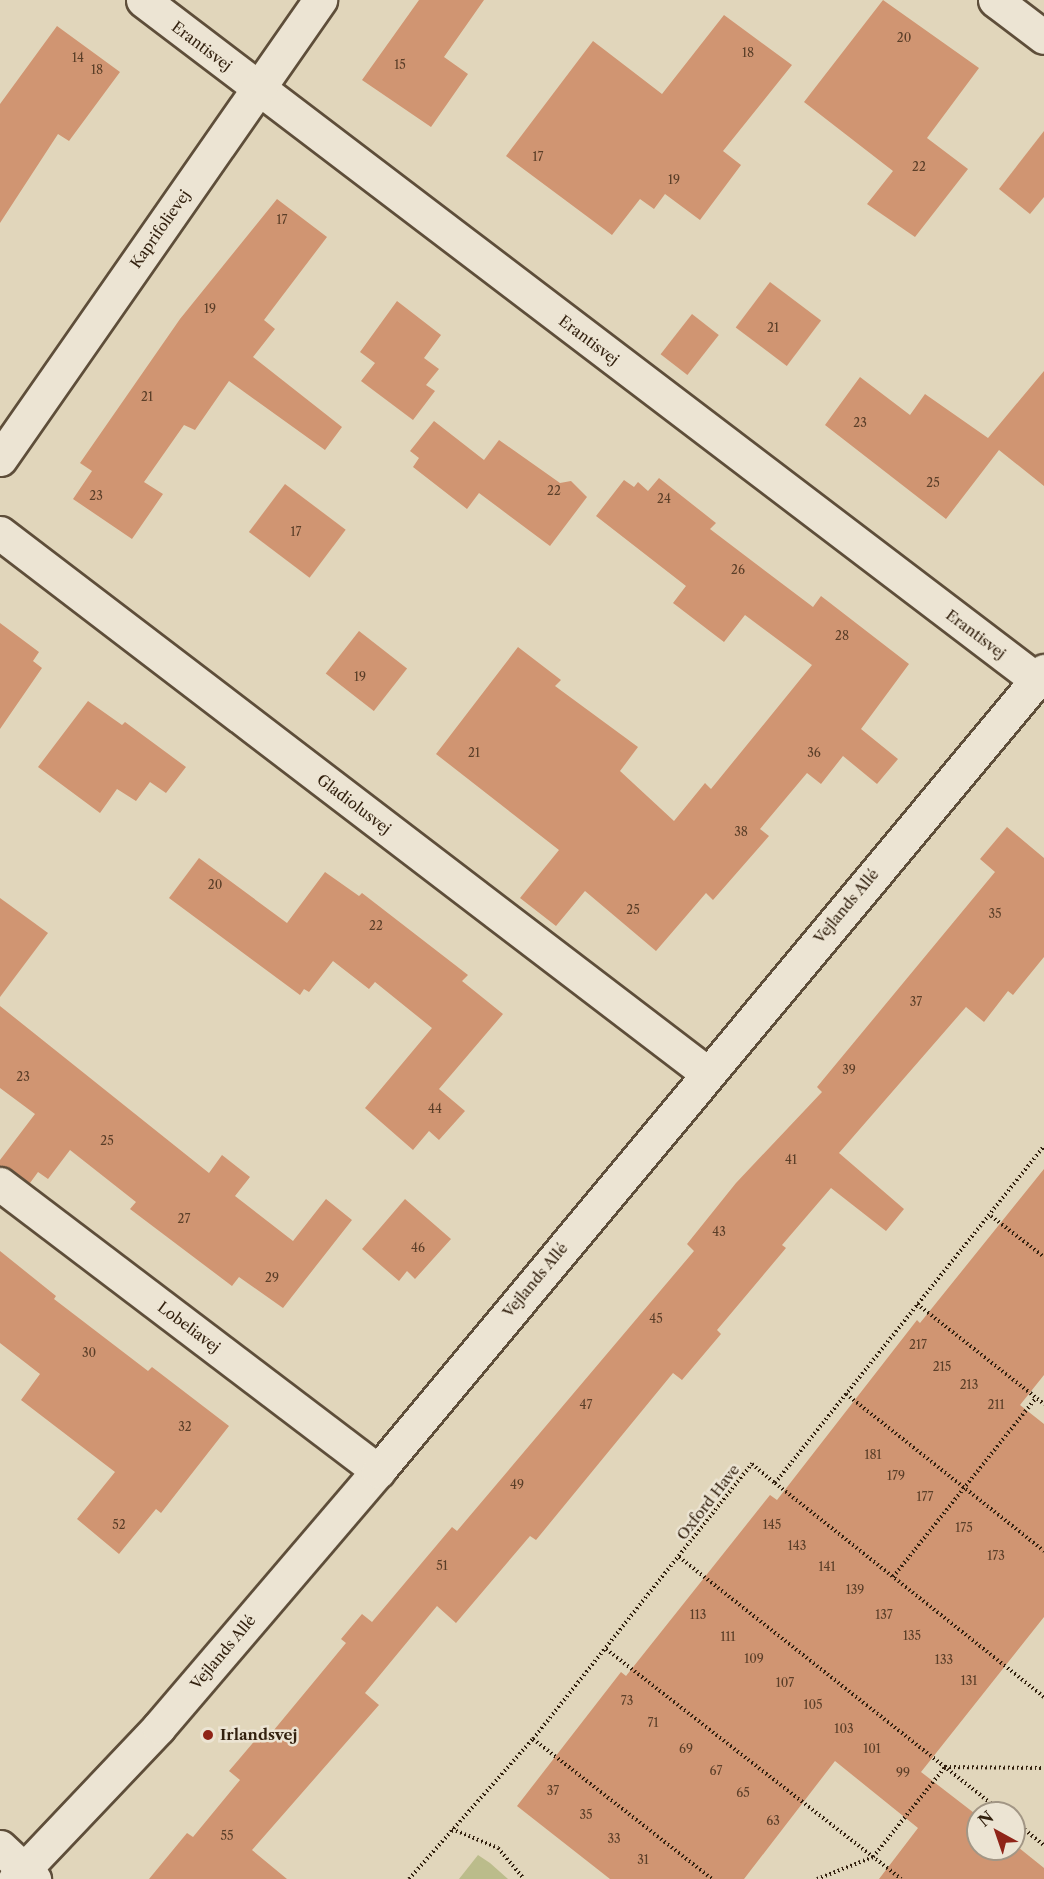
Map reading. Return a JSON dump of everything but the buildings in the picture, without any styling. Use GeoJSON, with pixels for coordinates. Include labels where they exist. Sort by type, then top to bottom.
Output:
{"type":"FeatureCollection","features":[{"type":"Feature","properties":{"kind":"street","name":"Erantisvej"},"geometry":{"type":"LineString","coordinates":[[142,0],[1040,675]]}},
{"type":"Feature","properties":{"kind":"street","name":"Kaprifolievej"},"geometry":{"type":"LineString","coordinates":[[0,459],[320,0]]}},
{"type":"Feature","properties":{"kind":"street"},"geometry":{"type":"LineString","coordinates":[[995,0],[1044,37]]}},
{"type":"Feature","properties":{"kind":"street","name":"Gladiolusvej"},"geometry":{"type":"LineString","coordinates":[[0,533],[708,1074]]}},
{"type":"Feature","properties":{"kind":"street","name":"Vejlands Allé"},"geometry":{"type":"LineString","coordinates":[[24,1876],[159,1727],[378,1471],[1040,675]]}},
{"type":"Feature","properties":{"kind":"street","name":"Lobeliavej"},"geometry":{"type":"LineString","coordinates":[[0,1184],[378,1471]]}},
{"type":"Feature","properties":{"kind":"street"},"geometry":{"type":"LineString","coordinates":[[0,1847],[24,1876]]}},
{"type":"Feature","properties":{"kind":"path"},"geometry":{"type":"LineString","coordinates":[[1044,1146],[991,1216],[917,1304],[775,1483],[1044,1697]]}},
{"type":"Feature","properties":{"kind":"path"},"geometry":{"type":"LineString","coordinates":[[991,1216],[1044,1257]]}},
{"type":"Feature","properties":{"kind":"path"},"geometry":{"type":"LineString","coordinates":[[917,1304],[1044,1404]]}},
{"type":"Feature","properties":{"kind":"path"},"geometry":{"type":"LineString","coordinates":[[846,1394],[1044,1551]]}},
{"type":"Feature","properties":{"kind":"path"},"geometry":{"type":"LineString","coordinates":[[893,1577],[1036,1398]]}},
{"type":"Feature","properties":{"kind":"path","name":"Oxford Have"},"geometry":{"type":"LineString","coordinates":[[409,1879],[533,1738],[752,1464],[775,1483]]}},
{"type":"Feature","properties":{"kind":"path"},"geometry":{"type":"LineString","coordinates":[[679,1557],[988,1801]]}},
{"type":"Feature","properties":{"kind":"path"},"geometry":{"type":"LineString","coordinates":[[606,1649],[901,1879]]}},
{"type":"Feature","properties":{"kind":"path"},"geometry":{"type":"LineString","coordinates":[[533,1738],[712,1879]]}},
{"type":"Feature","properties":{"kind":"path"},"geometry":{"type":"LineString","coordinates":[[945,1767],[1044,1768]]}},
{"type":"Feature","properties":{"kind":"path"},"geometry":{"type":"LineString","coordinates":[[817,1879],[873,1857],[945,1767]]}},
{"type":"Feature","properties":{"kind":"path"},"geometry":{"type":"LineString","coordinates":[[452,1829],[498,1848],[524,1879]]}},
{"type":"Feature","properties":{"kind":"path"},"geometry":{"type":"LineString","coordinates":[[1026,1831],[1044,1845]]}},
{"type":"Feature","properties":{"kind":"green space"},"geometry":{"type":"Polygon","coordinates":[[[478,1855],[490,1863],[508,1879],[459,1879],[478,1855]]]}},
{"type":"Feature","properties":{"kind":"place","name":"Irlandsvej"},"geometry":{"type":"Point","coordinates":[208,1735]}}]}
